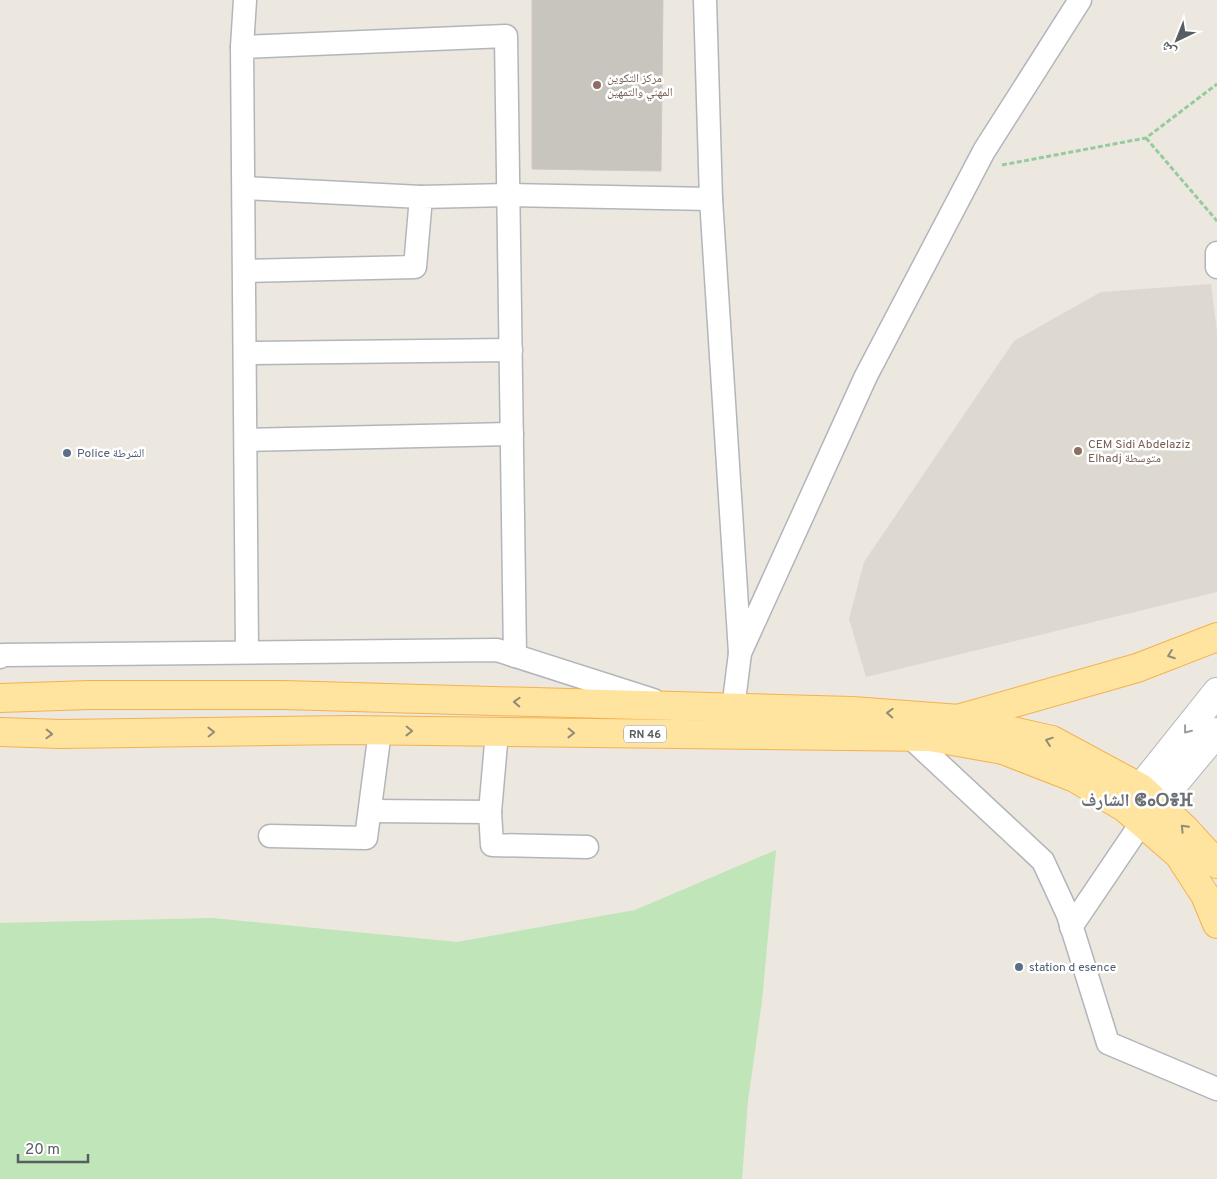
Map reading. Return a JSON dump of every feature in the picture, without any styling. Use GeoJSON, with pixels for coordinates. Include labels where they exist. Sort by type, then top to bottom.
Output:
{"type":"FeatureCollection","features":[{"type":"Feature","properties":{"kind":"main road"},"geometry":{"type":"LineString","coordinates":[[960,719],[1137,668],[1216,638]]}},
{"type":"Feature","properties":{"kind":"main road","name":"RN 46"},"geometry":{"type":"LineString","coordinates":[[0,698],[89,695],[283,695],[852,711],[960,719],[1052,740],[1141,805],[1217,864]]}},
{"type":"Feature","properties":{"kind":"main road","name":"RN 46"},"geometry":{"type":"LineString","coordinates":[[0,732],[380,731],[930,737],[1003,750],[1141,805],[1179,855],[1205,895],[1217,924]]}},
{"type":"Feature","properties":{"kind":"street"},"geometry":{"type":"LineString","coordinates":[[245,0],[242,47],[247,652]]}},
{"type":"Feature","properties":{"kind":"street"},"geometry":{"type":"LineString","coordinates":[[705,0],[710,199],[740,653],[733,709]]}},
{"type":"Feature","properties":{"kind":"street"},"geometry":{"type":"LineString","coordinates":[[740,653],[866,376],[974,170],[1080,0]]}},
{"type":"Feature","properties":{"kind":"street"},"geometry":{"type":"LineString","coordinates":[[242,47],[506,36],[516,656]]}},
{"type":"Feature","properties":{"kind":"street"},"geometry":{"type":"LineString","coordinates":[[244,188],[421,196],[508,195],[710,199]]}},
{"type":"Feature","properties":{"kind":"street"},"geometry":{"type":"LineString","coordinates":[[245,271],[415,267],[421,196]]}},
{"type":"Feature","properties":{"kind":"street"},"geometry":{"type":"LineString","coordinates":[[1217,253],[1217,267]]}},
{"type":"Feature","properties":{"kind":"street"},"geometry":{"type":"LineString","coordinates":[[245,353],[510,350]]}},
{"type":"Feature","properties":{"kind":"street"},"geometry":{"type":"LineString","coordinates":[[246,440],[512,434]]}},
{"type":"Feature","properties":{"kind":"street"},"geometry":{"type":"LineString","coordinates":[[0,657],[2,654],[497,650],[671,706]]}},
{"type":"Feature","properties":{"kind":"street"},"geometry":{"type":"LineString","coordinates":[[1071,927],[1141,805],[1217,692]]}},
{"type":"Feature","properties":{"kind":"street"},"geometry":{"type":"LineString","coordinates":[[270,836],[366,838],[380,731]]}},
{"type":"Feature","properties":{"kind":"street"},"geometry":{"type":"LineString","coordinates":[[497,732],[490,812],[492,845],[587,847]]}},
{"type":"Feature","properties":{"kind":"street"},"geometry":{"type":"LineString","coordinates":[[1141,805],[1217,732]]}},
{"type":"Feature","properties":{"kind":"street"},"geometry":{"type":"LineString","coordinates":[[910,737],[1043,862],[1056,887],[1071,927],[1108,1043],[1217,1089]]}},
{"type":"Feature","properties":{"kind":"street"},"geometry":{"type":"LineString","coordinates":[[370,811],[490,812]]}},
{"type":"Feature","properties":{"kind":"path"},"geometry":{"type":"LineString","coordinates":[[974,170],[1146,138],[1217,84]]}},
{"type":"Feature","properties":{"kind":"path"},"geometry":{"type":"LineString","coordinates":[[1146,138],[1217,221]]}},
{"type":"Feature","properties":{"kind":"shaded area","name":"CEM Sidi Abdelaziz Elhadj متوسطة"},"geometry":{"type":"Polygon","coordinates":[[[1211,284],[1217,332],[1217,592],[866,677],[849,619],[864,562],[1014,341],[1101,292],[1211,284]]]}},
{"type":"Feature","properties":{"kind":"green space"},"geometry":{"type":"Polygon","coordinates":[[[776,850],[762,1001],[748,1101],[742,1179],[0,1179],[0,923],[212,918],[457,942],[635,910],[776,850]]]}},
{"type":"Feature","properties":{"kind":"building","name":"مركز التكوين المهني والتمهين"},"geometry":{"type":"Polygon","coordinates":[[[532,0],[663,0],[661,171],[532,169],[532,0]]]}},
{"type":"Feature","properties":{"kind":"place","name":"مركز التكوين المهني والتمهين"},"geometry":{"type":"Point","coordinates":[597,85]}},
{"type":"Feature","properties":{"kind":"place","name":"CEM Sidi Abdelaziz Elhadj متوسطة"},"geometry":{"type":"Point","coordinates":[1078,451]}},
{"type":"Feature","properties":{"kind":"place","name":"Police الشرطة"},"geometry":{"type":"Point","coordinates":[67,453]}},
{"type":"Feature","properties":{"kind":"place","name":"station d esence"},"geometry":{"type":"Point","coordinates":[1019,967]}},
{"type":"Feature","properties":{"kind":"district","name":"الشارف ⵞⴰⵔⴻⴼ"},"geometry":{"type":"Point","coordinates":[1137,800]}}]}
